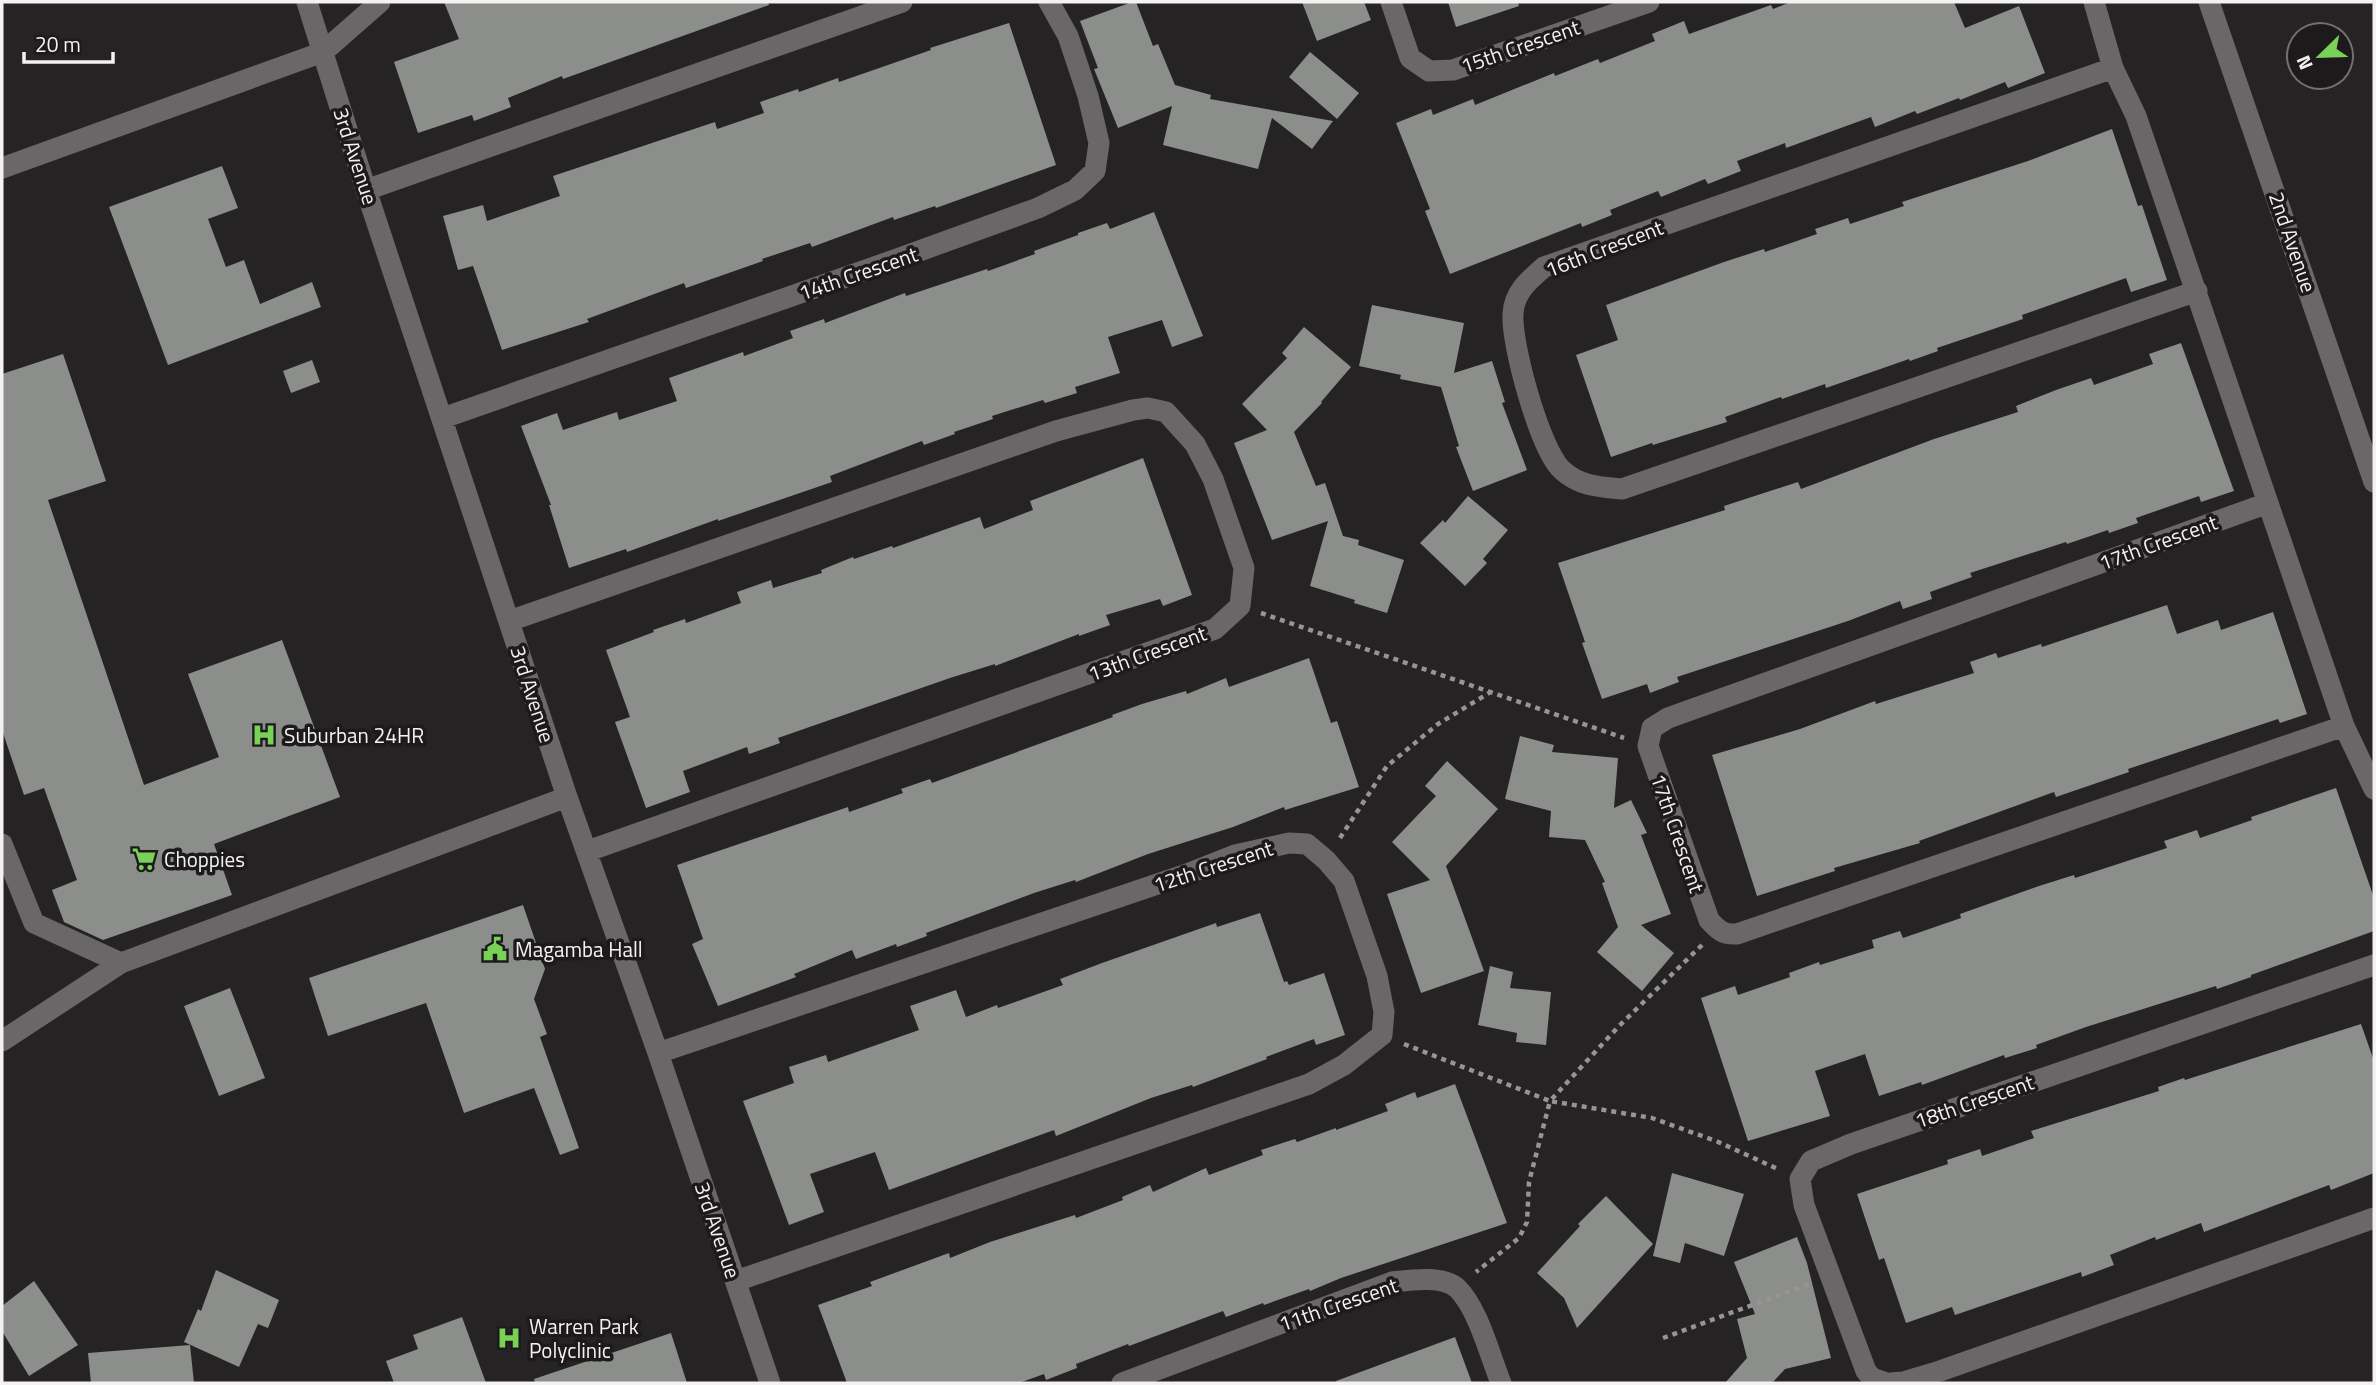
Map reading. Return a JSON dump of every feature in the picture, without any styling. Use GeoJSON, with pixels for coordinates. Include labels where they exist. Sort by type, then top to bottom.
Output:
{"type":"FeatureCollection","features":[{"type":"Feature","properties":{"kind":"street","name":"3rd Avenue"},"geometry":{"type":"LineString","coordinates":[[307,2],[366,190],[567,797],[658,1053],[770,1383]]}},
{"type":"Feature","properties":{"kind":"street"},"geometry":{"type":"LineString","coordinates":[[2,168],[323,52],[380,2]]}},
{"type":"Feature","properties":{"kind":"street"},"geometry":{"type":"LineString","coordinates":[[366,190],[902,2]]}},
{"type":"Feature","properties":{"kind":"street","name":"14th Crescent"},"geometry":{"type":"LineString","coordinates":[[443,418],[900,258],[1038,208],[1075,190],[1095,171],[1099,144],[1088,96],[1068,36],[1049,2]]}},
{"type":"Feature","properties":{"kind":"street","name":"15th Crescent"},"geometry":{"type":"LineString","coordinates":[[1391,2],[1410,58],[1429,71],[1453,70],[1649,2]]}},
{"type":"Feature","properties":{"kind":"street"},"geometry":{"type":"LineString","coordinates":[[2094,2],[2112,68],[2136,116],[2344,726],[2374,789]]}},
{"type":"Feature","properties":{"kind":"street","name":"2nd Avenue"},"geometry":{"type":"LineString","coordinates":[[2209,2],[2374,482]]}},
{"type":"Feature","properties":{"kind":"street","name":"16th Crescent"},"geometry":{"type":"LineString","coordinates":[[2112,68],[1544,267],[1521,286],[1513,312],[1516,342],[1543,440],[1561,470],[1585,485],[1622,489],[2197,291]]}},
{"type":"Feature","properties":{"kind":"street"},"geometry":{"type":"LineString","coordinates":[[509,621],[1056,431],[1148,408],[1166,412],[1181,426],[1195,444],[1213,479],[1244,568],[1240,606]]}},
{"type":"Feature","properties":{"kind":"street","name":"17th Crescent"},"geometry":{"type":"LineString","coordinates":[[1718,930],[1709,920],[1648,746],[1652,728],[1668,718],[2268,503]]}},
{"type":"Feature","properties":{"kind":"street","name":"13th Crescent"},"geometry":{"type":"LineString","coordinates":[[588,851],[1194,637],[1215,629],[1240,606]]}},
{"type":"Feature","properties":{"kind":"street"},"geometry":{"type":"LineString","coordinates":[[1718,930],[1737,934],[2344,726]]}},
{"type":"Feature","properties":{"kind":"street"},"geometry":{"type":"LineString","coordinates":[[2,1041],[121,963],[567,797]]}},
{"type":"Feature","properties":{"kind":"street","name":"12th Crescent"},"geometry":{"type":"LineString","coordinates":[[658,1053],[1161,883],[1235,855],[1289,843],[1307,844],[1326,860],[1344,881],[1373,966],[1384,1012],[1382,1035]]}},
{"type":"Feature","properties":{"kind":"street"},"geometry":{"type":"LineString","coordinates":[[2,844],[34,923],[121,963]]}},
{"type":"Feature","properties":{"kind":"street","name":"18th Crescent"},"geometry":{"type":"LineString","coordinates":[[1800,1178],[1811,1161],[1851,1144],[2374,965]]}},
{"type":"Feature","properties":{"kind":"street"},"geometry":{"type":"LineString","coordinates":[[736,1281],[1310,1084],[1344,1065],[1382,1035]]}},
{"type":"Feature","properties":{"kind":"street"},"geometry":{"type":"LineString","coordinates":[[1800,1178],[1804,1205],[1866,1371],[1872,1378],[1888,1383],[1903,1382],[1940,1371],[2374,1218]]}},
{"type":"Feature","properties":{"kind":"street","name":"11th Crescent"},"geometry":{"type":"LineString","coordinates":[[1122,1383],[1392,1282],[1428,1279],[1456,1287]]}},
{"type":"Feature","properties":{"kind":"street"},"geometry":{"type":"LineString","coordinates":[[1456,1287],[1474,1312],[1501,1383]]}},
{"type":"Feature","properties":{"kind":"path"},"geometry":{"type":"LineString","coordinates":[[1240,606],[1648,746]]}},
{"type":"Feature","properties":{"kind":"path"},"geometry":{"type":"LineString","coordinates":[[1326,860],[1387,766],[1438,724],[1489,693]]}},
{"type":"Feature","properties":{"kind":"path"},"geometry":{"type":"LineString","coordinates":[[1456,1287],[1519,1237],[1527,1222],[1529,1182],[1549,1101],[1619,1026],[1718,930]]}},
{"type":"Feature","properties":{"kind":"path"},"geometry":{"type":"LineString","coordinates":[[1382,1035],[1549,1101],[1653,1118],[1716,1141],[1800,1178]]}},
{"type":"Feature","properties":{"kind":"path"},"geometry":{"type":"LineString","coordinates":[[1662,1338],[1829,1276]]}},
{"type":"Feature","properties":{"kind":"building"},"geometry":{"type":"Polygon","coordinates":[[[444,2],[768,2],[769,5],[563,79],[562,76],[508,98],[511,107],[474,121],[472,115],[418,133],[394,62],[459,39],[444,2]]]}},
{"type":"Feature","properties":{"kind":"building"},"geometry":{"type":"Polygon","coordinates":[[[1136,2],[1153,46],[1158,44],[1175,85],[1211,95],[1210,99],[1333,121],[1312,149],[1272,118],[1258,169],[1163,145],[1172,106],[1118,128],[1094,69],[1098,68],[1080,21],[1136,2]]]}},
{"type":"Feature","properties":{"kind":"building"},"geometry":{"type":"Polygon","coordinates":[[[1302,2],[1364,2],[1371,20],[1317,41],[1302,2]]]}},
{"type":"Feature","properties":{"kind":"building"},"geometry":{"type":"Polygon","coordinates":[[[1448,2],[1518,2],[1519,6],[1456,27],[1448,2]]]}},
{"type":"Feature","properties":{"kind":"building"},"geometry":{"type":"Polygon","coordinates":[[[1791,2],[1954,2],[1965,28],[2019,6],[2045,73],[2008,88],[2005,82],[1960,100],[1959,98],[1917,114],[1915,111],[1875,127],[1871,117],[1786,148],[1785,143],[1737,161],[1741,171],[1708,184],[1705,179],[1661,197],[1658,191],[1610,210],[1612,215],[1582,227],[1581,223],[1450,274],[1425,211],[1430,209],[1396,123],[1431,109],[1433,115],[1473,99],[1475,105],[1554,73],[1555,76],[1598,59],[1600,63],[1655,41],[1652,34],[1684,21],[1689,34],[1771,5],[1773,9],[1791,2]]]}},
{"type":"Feature","properties":{"kind":"building"},"geometry":{"type":"Polygon","coordinates":[[[1009,23],[1056,165],[936,208],[935,206],[894,220],[893,217],[812,247],[810,243],[686,288],[684,283],[587,319],[589,322],[502,350],[473,266],[458,270],[443,216],[483,205],[487,221],[560,196],[553,176],[715,122],[717,129],[764,113],[760,102],[838,78],[839,82],[931,50],[930,48],[1009,23]]]}},
{"type":"Feature","properties":{"kind":"building"},"geometry":{"type":"Polygon","coordinates":[[[1310,52],[1359,93],[1337,119],[1289,77],[1310,52]]]}},
{"type":"Feature","properties":{"kind":"building"},"geometry":{"type":"Polygon","coordinates":[[[2112,129],[2138,206],[2142,205],[2167,280],[2131,292],[2126,278],[2022,315],[2023,319],[1937,348],[1938,351],[1910,361],[1909,359],[1826,388],[1825,384],[1782,399],[1781,397],[1725,417],[1727,422],[1611,457],[1576,355],[1618,340],[1606,305],[1724,262],[1764,249],[1765,252],[1817,234],[1815,229],[1848,218],[1850,224],[1904,206],[1902,202],[2028,161],[2112,129]]]}},
{"type":"Feature","properties":{"kind":"building"},"geometry":{"type":"Polygon","coordinates":[[[222,166],[238,208],[208,219],[226,267],[244,260],[260,304],[312,282],[321,307],[168,365],[109,207],[222,166]]]}},
{"type":"Feature","properties":{"kind":"building"},"geometry":{"type":"Polygon","coordinates":[[[1154,212],[1203,336],[1172,347],[1162,320],[1108,337],[1120,373],[1075,387],[1077,393],[1045,403],[1043,400],[992,416],[993,419],[954,432],[955,434],[924,445],[922,441],[830,476],[832,482],[627,552],[626,549],[569,568],[551,505],[521,426],[557,413],[563,430],[617,412],[619,420],[677,401],[669,378],[793,338],[790,331],[824,319],[825,323],[905,293],[906,296],[987,269],[988,271],[1035,254],[1034,251],[1078,233],[1107,223],[1110,229],[1154,212]]]}},
{"type":"Feature","properties":{"kind":"building"},"geometry":{"type":"Polygon","coordinates":[[[1372,305],[1464,323],[1454,373],[1492,361],[1505,402],[1502,403],[1527,470],[1473,491],[1456,447],[1459,446],[1441,387],[1400,379],[1401,375],[1359,366],[1372,305]]]}},
{"type":"Feature","properties":{"kind":"building"},"geometry":{"type":"Polygon","coordinates":[[[1304,327],[1351,367],[1294,432],[1316,486],[1325,483],[1343,536],[1359,540],[1358,545],[1404,560],[1387,613],[1310,586],[1328,521],[1272,540],[1234,443],[1267,430],[1242,404],[1287,358],[1282,353],[1304,327]]]}},
{"type":"Feature","properties":{"kind":"building"},"geometry":{"type":"Polygon","coordinates":[[[2181,343],[2234,491],[2201,502],[2199,496],[2136,518],[2138,523],[2109,533],[2108,530],[2067,544],[2066,542],[1970,573],[1972,577],[1930,592],[1932,599],[1903,609],[1900,601],[1848,621],[1677,677],[1679,682],[1650,693],[1647,684],[1602,699],[1558,563],[1725,510],[1724,506],[1798,482],[1801,489],[1934,439],[2018,412],[2016,406],[2056,390],[2091,378],[2094,385],[2153,364],[2149,354],[2181,343]]]}},
{"type":"Feature","properties":{"kind":"building"},"geometry":{"type":"Polygon","coordinates":[[[63,354],[106,481],[48,500],[144,785],[219,757],[188,674],[282,640],[340,797],[214,844],[232,895],[103,940],[64,922],[52,890],[77,880],[44,788],[24,795],[2,730],[2,374],[63,354]]]}},
{"type":"Feature","properties":{"kind":"building"},"geometry":{"type":"Polygon","coordinates":[[[312,360],[320,382],[291,393],[283,371],[312,360]]]}},
{"type":"Feature","properties":{"kind":"building"},"geometry":{"type":"Polygon","coordinates":[[[1143,458],[1192,595],[1163,606],[1160,599],[1106,615],[1110,625],[778,738],[780,743],[749,754],[747,747],[683,771],[690,792],[646,808],[615,722],[630,717],[606,650],[654,632],[653,630],[685,619],[686,623],[741,603],[737,592],[771,580],[773,588],[822,573],[821,570],[853,557],[854,559],[892,546],[893,548],[980,517],[984,529],[1033,510],[1030,501],[1143,458]]]}},
{"type":"Feature","properties":{"kind":"building"},"geometry":{"type":"Polygon","coordinates":[[[1468,496],[1508,530],[1483,559],[1487,563],[1465,586],[1420,543],[1443,520],[1445,523],[1468,496]]]}},
{"type":"Feature","properties":{"kind":"building"},"geometry":{"type":"Polygon","coordinates":[[[2167,605],[2177,634],[2218,620],[2221,630],[2273,612],[2307,714],[2280,723],[2278,719],[2128,769],[2129,772],[2056,797],[2054,792],[1919,841],[1920,843],[1834,868],[1835,871],[1757,896],[1712,755],[1800,729],[1875,701],[1876,704],[1974,673],[1970,662],[1996,653],[1998,658],[2041,644],[2042,647],[2167,605]]]}},
{"type":"Feature","properties":{"kind":"building"},"geometry":{"type":"Polygon","coordinates":[[[1309,658],[1331,723],[1337,721],[1359,787],[1285,810],[1284,807],[1076,882],[1075,880],[1034,893],[926,933],[927,936],[897,947],[896,944],[856,959],[852,950],[794,974],[796,977],[718,1006],[692,944],[703,939],[677,865],[848,807],[849,812],[903,793],[901,789],[930,779],[932,783],[1142,704],[1186,691],[1187,694],[1226,678],[1229,687],[1309,658]]]}},
{"type":"Feature","properties":{"kind":"building"},"geometry":{"type":"Polygon","coordinates":[[[1520,736],[1554,745],[1552,752],[1618,758],[1614,808],[1631,800],[1647,833],[1641,835],[1671,914],[1641,925],[1674,953],[1642,991],[1597,952],[1618,927],[1602,883],[1605,882],[1585,840],[1549,837],[1551,811],[1505,799],[1520,736]]]}},
{"type":"Feature","properties":{"kind":"building"},"geometry":{"type":"Polygon","coordinates":[[[1447,761],[1498,809],[1446,866],[1484,971],[1421,993],[1387,894],[1430,880],[1392,842],[1436,796],[1425,786],[1447,761]]]}},
{"type":"Feature","properties":{"kind":"building"},"geometry":{"type":"Polygon","coordinates":[[[2336,788],[2374,898],[2374,931],[2217,989],[2216,986],[2086,1027],[2036,1045],[2037,1048],[2005,1058],[2004,1055],[1922,1085],[1921,1082],[1879,1096],[1865,1054],[1815,1071],[1830,1116],[1748,1141],[1701,998],[1735,986],[1738,995],[1790,977],[1789,973],[1819,962],[1820,965],[1874,948],[1872,940],[1900,931],[1903,938],[2039,886],[2074,875],[2075,878],[2167,848],[2164,841],[2197,830],[2200,838],[2252,820],[2251,817],[2336,788]]]}},
{"type":"Feature","properties":{"kind":"building"},"geometry":{"type":"Polygon","coordinates":[[[523,905],[545,969],[534,999],[547,1034],[540,1037],[579,1148],[560,1155],[534,1088],[464,1113],[426,1003],[328,1036],[309,978],[523,905]]]}},
{"type":"Feature","properties":{"kind":"building"},"geometry":{"type":"Polygon","coordinates":[[[1260,913],[1284,982],[1287,981],[1289,985],[1324,973],[1345,1035],[1316,1045],[1314,1039],[1193,1087],[1192,1085],[1151,1098],[1056,1136],[1054,1130],[889,1190],[875,1152],[810,1174],[824,1212],[789,1225],[743,1101],[794,1083],[789,1067],[826,1055],[828,1062],[919,1030],[910,1006],[956,990],[966,1017],[1063,985],[1060,979],[1102,963],[1216,923],[1217,927],[1260,913]]]}},
{"type":"Feature","properties":{"kind":"building"},"geometry":{"type":"Polygon","coordinates":[[[1490,966],[1513,972],[1510,988],[1551,992],[1546,1045],[1516,1042],[1517,1033],[1478,1025],[1490,966]]]}},
{"type":"Feature","properties":{"kind":"building"},"geometry":{"type":"Polygon","coordinates":[[[230,988],[265,1078],[219,1096],[184,1006],[230,988]]]}},
{"type":"Feature","properties":{"kind":"building"},"geometry":{"type":"Polygon","coordinates":[[[2361,1024],[2374,1061],[2374,1173],[2331,1190],[2329,1185],[2204,1232],[2201,1223],[2156,1240],[2155,1237],[2110,1255],[2114,1265],[2082,1277],[2081,1272],[1955,1315],[1952,1307],[1906,1323],[1884,1258],[1879,1260],[1857,1194],[1948,1164],[1947,1160],[1980,1149],[1982,1156],[2034,1138],[2031,1131],[2159,1091],[2158,1087],[2184,1078],[2185,1080],[2361,1024]]]}},
{"type":"Feature","properties":{"kind":"building"},"geometry":{"type":"Polygon","coordinates":[[[1455,1084],[1507,1223],[1341,1278],[1310,1291],[1309,1289],[1264,1305],[1263,1303],[1226,1317],[1223,1311],[1076,1364],[1077,1368],[1046,1380],[1044,1374],[1019,1383],[847,1383],[818,1305],[872,1286],[870,1282],[949,1253],[950,1258],[990,1242],[1075,1215],[1076,1218],[1123,1200],[1122,1197],[1150,1185],[1153,1192],[1206,1168],[1209,1175],[1263,1155],[1261,1150],[1295,1139],[1297,1142],[1388,1111],[1385,1104],[1415,1092],[1417,1098],[1455,1084]]]}},
{"type":"Feature","properties":{"kind":"building"},"geometry":{"type":"Polygon","coordinates":[[[1672,1173],[1744,1194],[1724,1256],[1685,1243],[1680,1263],[1653,1256],[1672,1173]]]}},
{"type":"Feature","properties":{"kind":"building"},"geometry":{"type":"Polygon","coordinates":[[[1606,1196],[1653,1244],[1577,1328],[1564,1298],[1537,1273],[1580,1226],[1578,1224],[1606,1196]]]}},
{"type":"Feature","properties":{"kind":"building"},"geometry":{"type":"Polygon","coordinates":[[[1797,1237],[1807,1263],[1831,1358],[1785,1369],[1772,1383],[1725,1383],[1747,1358],[1737,1319],[1755,1314],[1734,1262],[1797,1237]]]}},
{"type":"Feature","properties":{"kind":"building"},"geometry":{"type":"Polygon","coordinates":[[[216,1270],[279,1300],[268,1328],[258,1324],[239,1367],[184,1342],[198,1309],[201,1311],[216,1270]]]}},
{"type":"Feature","properties":{"kind":"building"},"geometry":{"type":"Polygon","coordinates":[[[34,1281],[78,1345],[29,1376],[2,1331],[2,1306],[34,1281]]]}},
{"type":"Feature","properties":{"kind":"building"},"geometry":{"type":"Polygon","coordinates":[[[462,1317],[486,1383],[394,1383],[386,1361],[418,1349],[413,1335],[462,1317]]]}},
{"type":"Feature","properties":{"kind":"building"},"geometry":{"type":"Polygon","coordinates":[[[671,1333],[687,1383],[535,1383],[534,1379],[671,1333]]]}},
{"type":"Feature","properties":{"kind":"building"},"geometry":{"type":"Polygon","coordinates":[[[1455,1337],[1472,1383],[1336,1381],[1455,1337]]]}},
{"type":"Feature","properties":{"kind":"building"},"geometry":{"type":"Polygon","coordinates":[[[190,1345],[194,1383],[91,1383],[88,1353],[190,1345]]]}},
{"type":"Feature","properties":{"kind":"place","name":"Suburban 24HR"},"geometry":{"type":"Point","coordinates":[264,735]}},
{"type":"Feature","properties":{"kind":"place","name":"Choppies"},"geometry":{"type":"Point","coordinates":[144,859]}},
{"type":"Feature","properties":{"kind":"place","name":"Magamba Hall"},"geometry":{"type":"Point","coordinates":[495,949]}},
{"type":"Feature","properties":{"kind":"place","name":"Warren Park Polyclinic"},"geometry":{"type":"Point","coordinates":[509,1338]}}]}
